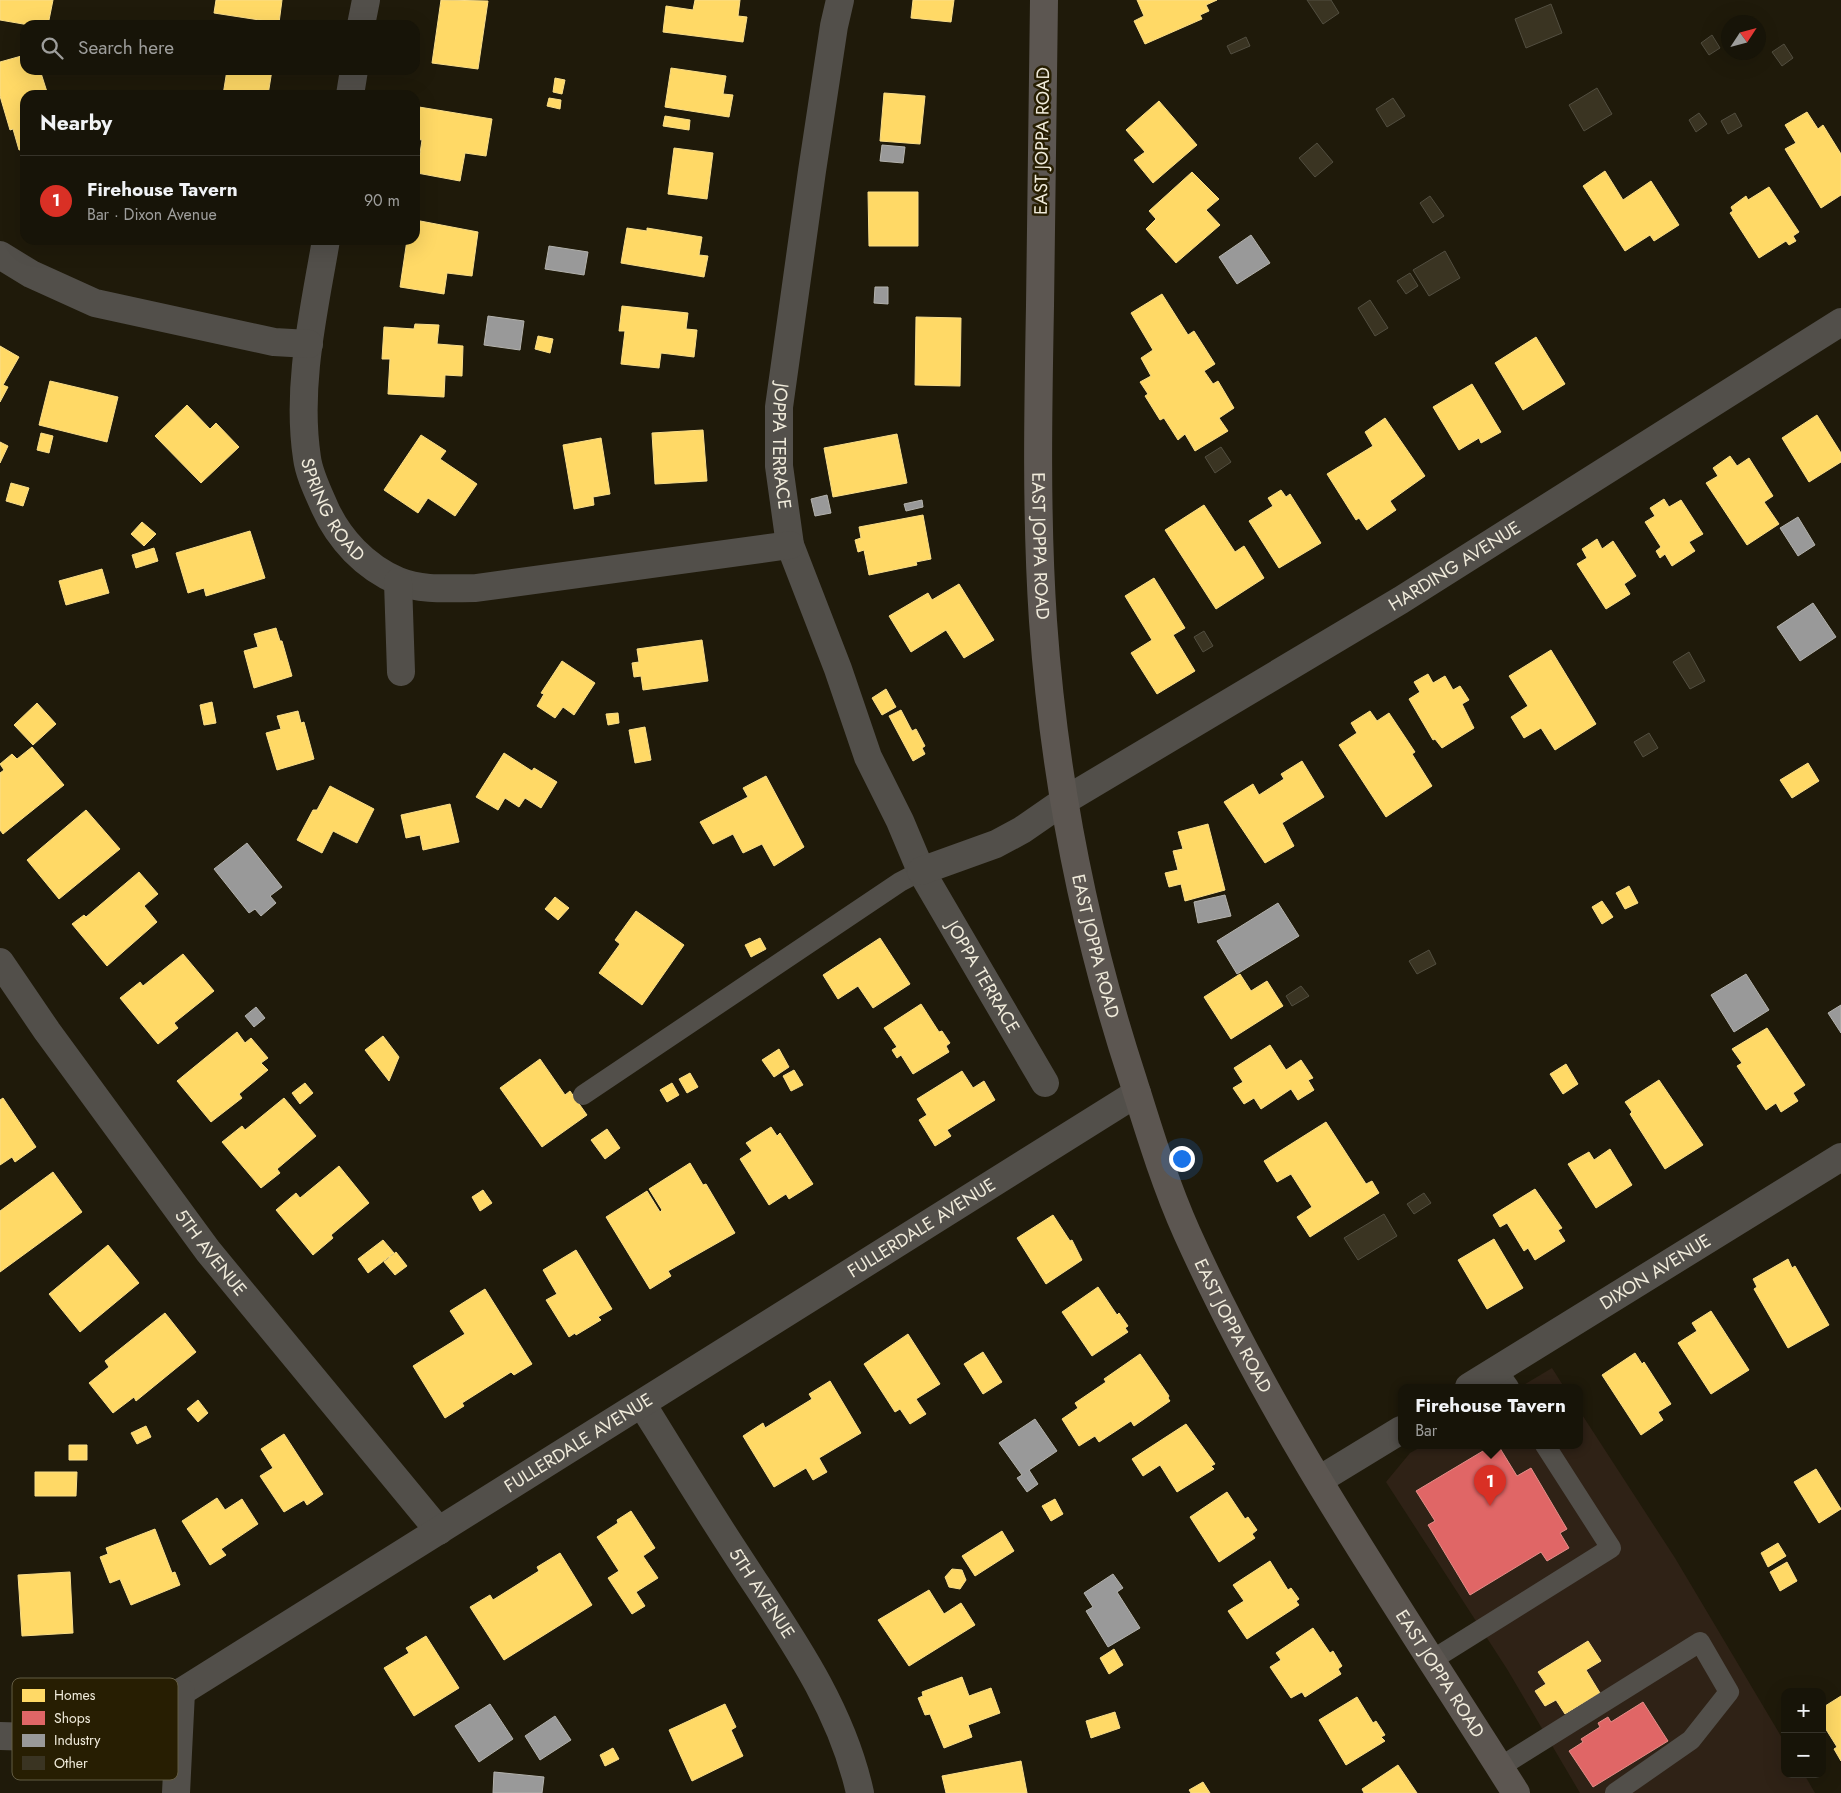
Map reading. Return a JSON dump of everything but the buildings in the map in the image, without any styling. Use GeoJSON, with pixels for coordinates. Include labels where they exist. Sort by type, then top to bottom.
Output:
{"type":"FeatureCollection","features":[{"type":"Feature","properties":{"kind":"main road","name":"EAST JOPPA ROAD"},"geometry":{"type":"LineString","coordinates":[[1044,0],[1038,444],[1043,621],[1051,710],[1064,801],[1097,962],[1137,1093],[1185,1228],[1212,1287],[1254,1370],[1319,1480],[1516,1793]]}},
{"type":"Feature","properties":{"kind":"street"},"geometry":{"type":"LineString","coordinates":[[362,20],[366,0]]}},
{"type":"Feature","properties":{"kind":"street","name":"JOPPA TERRACE"},"geometry":{"type":"LineString","coordinates":[[840,0],[834,26],[812,171],[779,407],[779,466],[790,545],[838,669],[868,757],[900,821],[921,871],[1045,1082]]}},
{"type":"Feature","properties":{"kind":"street"},"geometry":{"type":"LineString","coordinates":[[351,90],[353,75]]}},
{"type":"Feature","properties":{"kind":"street","name":"SPRING ROAD"},"geometry":{"type":"LineString","coordinates":[[325,245],[309,344],[304,420],[307,460],[332,525],[352,550],[376,569],[398,582],[429,588],[476,588],[790,545]]}},
{"type":"Feature","properties":{"kind":"street"},"geometry":{"type":"LineString","coordinates":[[0,256],[31,274],[95,302],[274,342],[309,344]]}},
{"type":"Feature","properties":{"kind":"street","name":"HARDING AVENUE"},"geometry":{"type":"LineString","coordinates":[[1064,801],[1401,600],[1841,322]]}},
{"type":"Feature","properties":{"kind":"street"},"geometry":{"type":"LineString","coordinates":[[398,582],[401,672]]}},
{"type":"Feature","properties":{"kind":"street"},"geometry":{"type":"LineString","coordinates":[[921,871],[996,844],[1022,830],[1064,801]]}},
{"type":"Feature","properties":{"kind":"street","name":"5TH AVENUE"},"geometry":{"type":"LineString","coordinates":[[0,962],[47,1031],[208,1251],[439,1531]]}},
{"type":"Feature","properties":{"kind":"street","name":"FULLERDALE AVENUE"},"geometry":{"type":"LineString","coordinates":[[178,1694],[1137,1093]]}},
{"type":"Feature","properties":{"kind":"street","name":"DIXON AVENUE"},"geometry":{"type":"LineString","coordinates":[[1482,1384],[1503,1379],[1841,1157]]}},
{"type":"Feature","properties":{"kind":"street","name":"5TH AVENUE"},"geometry":{"type":"LineString","coordinates":[[642,1404],[736,1553],[789,1631],[817,1680],[835,1720],[860,1793]]}},
{"type":"Feature","properties":{"kind":"street"},"geometry":{"type":"LineString","coordinates":[[1319,1480],[1398,1432]]}},
{"type":"Feature","properties":{"kind":"street"},"geometry":{"type":"LineString","coordinates":[[178,1753],[181,1692]]}},
{"type":"Feature","properties":{"kind":"street"},"geometry":{"type":"LineString","coordinates":[[176,1793],[177,1780]]}},
{"type":"Feature","properties":{"kind":"lane"},"geometry":{"type":"LineString","coordinates":[[584,1095],[900,882],[921,871]]}},
{"type":"Feature","properties":{"kind":"lane"},"geometry":{"type":"LineString","coordinates":[[1432,1660],[1611,1548],[1548,1449]]}},
{"type":"Feature","properties":{"kind":"lane"},"geometry":{"type":"LineString","coordinates":[[1500,1767],[1700,1642],[1729,1692],[1691,1740],[1615,1793]]}},
{"type":"Feature","properties":{"kind":"shaded area"},"geometry":{"type":"Polygon","coordinates":[[[1552,1368],[1562,1384],[1525,1384],[1552,1368]]]}},
{"type":"Feature","properties":{"kind":"shaded area"},"geometry":{"type":"Polygon","coordinates":[[[1583,1416],[1675,1558],[1781,1736],[1781,1778],[1806,1778],[1815,1793],[1580,1793],[1507,1669],[1386,1482],[1410,1453],[1417,1449],[1583,1449],[1583,1416]]]}},
{"type":"Feature","properties":{"kind":"place","name":"Firehouse Tavern"},"geometry":{"type":"Point","coordinates":[1490,1506]}}]}
